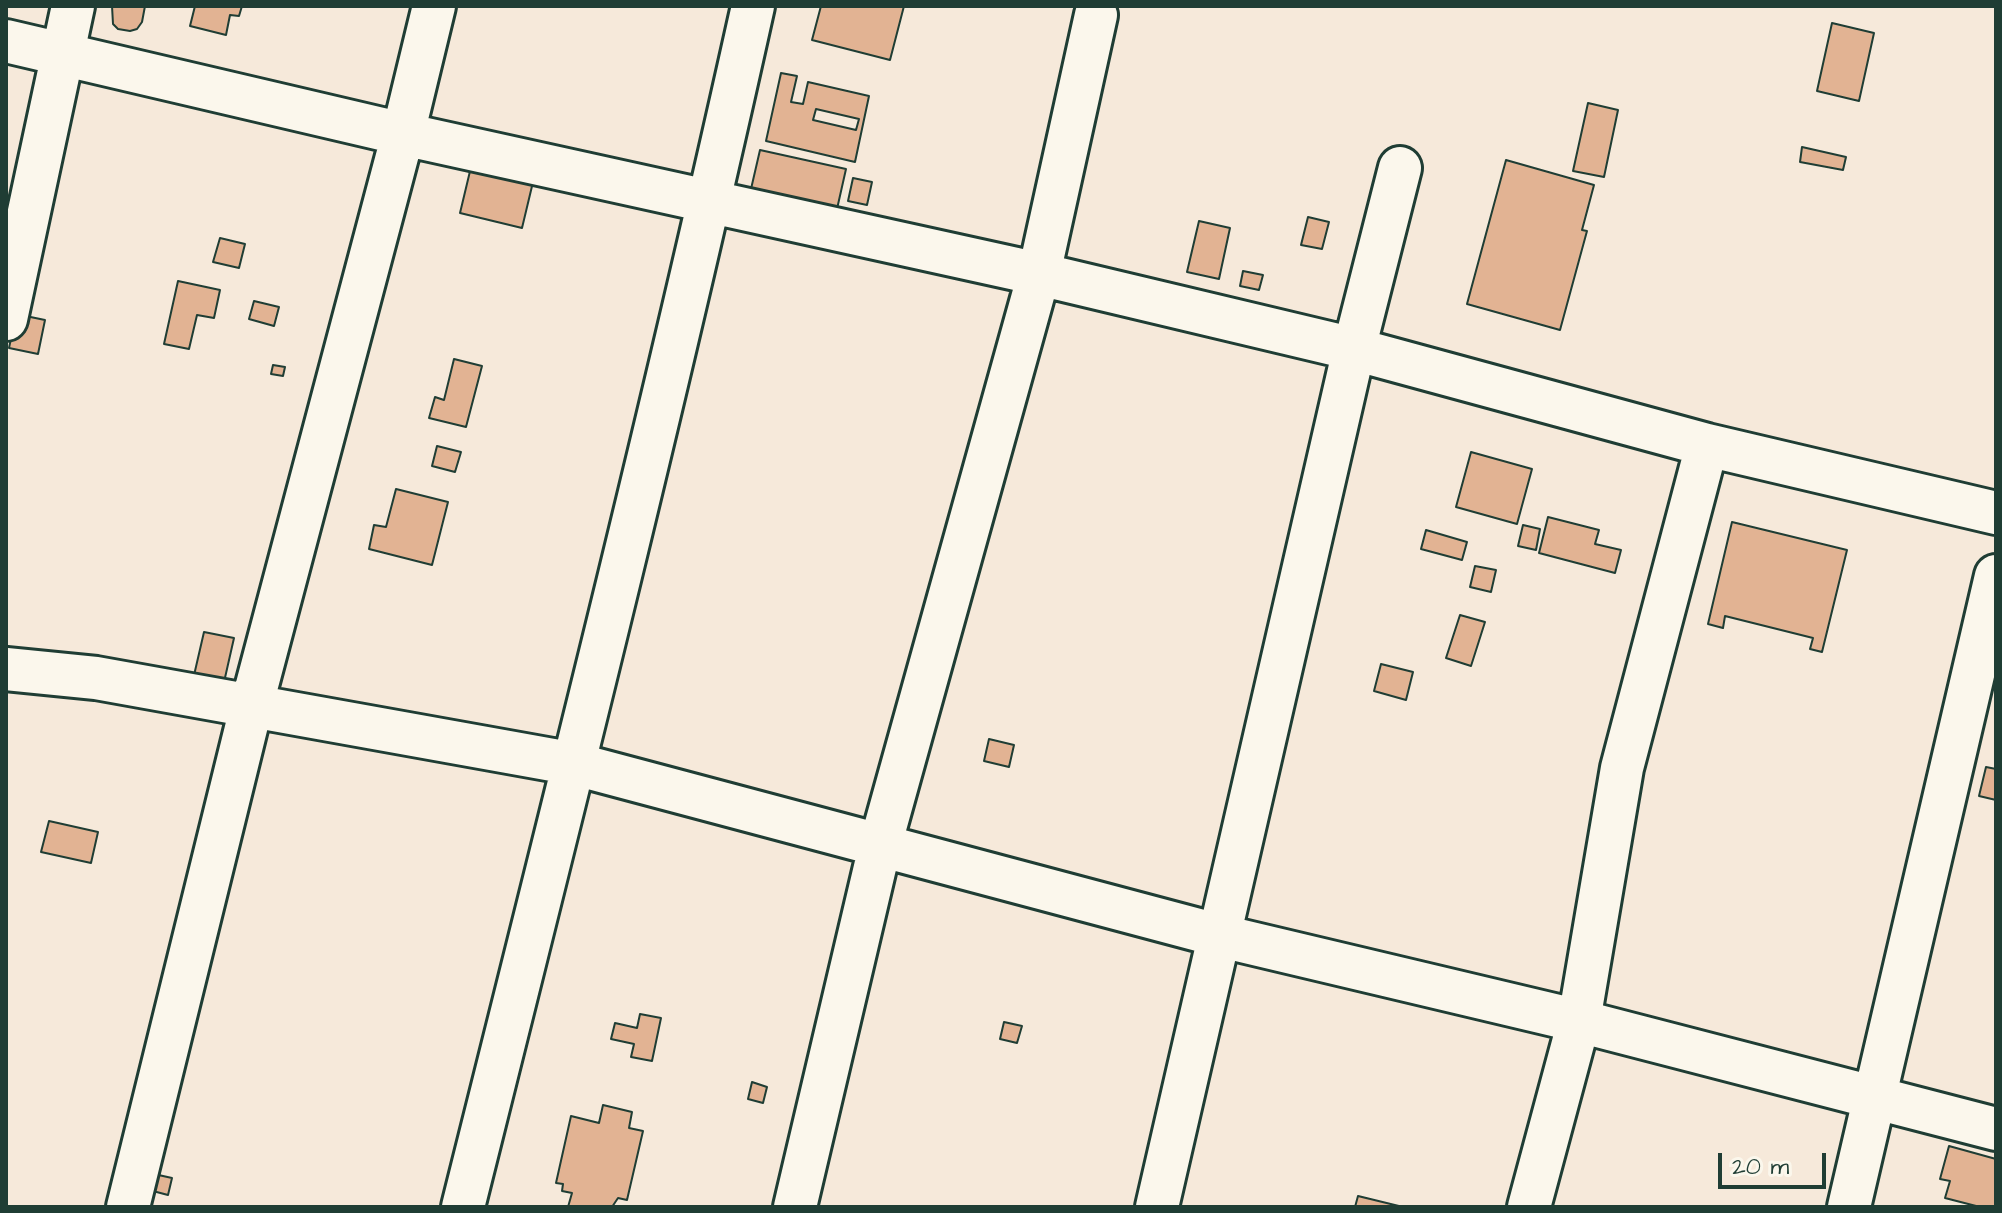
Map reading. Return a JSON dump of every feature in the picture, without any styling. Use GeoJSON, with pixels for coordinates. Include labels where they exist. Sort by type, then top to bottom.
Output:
{"type":"FeatureCollection","features":[{"type":"Feature","properties":{"kind":"street"},"geometry":{"type":"LineString","coordinates":[[6,319],[73,6]]}},
{"type":"Feature","properties":{"kind":"street"},"geometry":{"type":"LineString","coordinates":[[128,1207],[252,704],[434,6]]}},
{"type":"Feature","properties":{"kind":"street"},"geometry":{"type":"LineString","coordinates":[[463,1207],[575,764],[710,202],[753,6]]}},
{"type":"Feature","properties":{"kind":"street"},"geometry":{"type":"LineString","coordinates":[[795,1207],[880,846],[1039,274],[1096,15]]}},
{"type":"Feature","properties":{"kind":"street"},"geometry":{"type":"LineString","coordinates":[[6,41],[403,134],[1039,274],[1354,349],[1707,445],[1996,513]]}},
{"type":"Feature","properties":{"kind":"street"},"geometry":{"type":"LineString","coordinates":[[1157,1207],[1354,349],[1400,168]]}},
{"type":"Feature","properties":{"kind":"street"},"geometry":{"type":"LineString","coordinates":[[1529,1207],[1579,1021],[1622,768],[1707,445]]}},
{"type":"Feature","properties":{"kind":"street"},"geometry":{"type":"LineString","coordinates":[[1849,1207],[1996,576]]}},
{"type":"Feature","properties":{"kind":"street"},"geometry":{"type":"LineString","coordinates":[[6,669],[96,678],[252,704],[575,764],[1221,936],[1579,1021],[1996,1129]]}},
{"type":"Feature","properties":{"kind":"building"},"geometry":{"type":"Polygon","coordinates":[[[112,6],[145,6],[142,22],[137,29],[118,29],[113,24],[112,6]]]}},
{"type":"Feature","properties":{"kind":"building"},"geometry":{"type":"Polygon","coordinates":[[[195,6],[242,6],[239,16],[230,15],[226,35],[190,26],[195,6]]]}},
{"type":"Feature","properties":{"kind":"building"},"geometry":{"type":"Polygon","coordinates":[[[821,6],[904,6],[890,60],[812,40],[821,6]]]}},
{"type":"Feature","properties":{"kind":"building"},"geometry":{"type":"Polygon","coordinates":[[[1832,23],[1874,33],[1859,101],[1817,91],[1832,23]]]}},
{"type":"Feature","properties":{"kind":"building"},"geometry":{"type":"Polygon","coordinates":[[[781,73],[797,76],[791,102],[803,104],[808,82],[869,96],[855,162],[766,141],[781,73]],[[816,109],[813,120],[856,130],[859,119],[816,109]]]}},
{"type":"Feature","properties":{"kind":"building"},"geometry":{"type":"Polygon","coordinates":[[[1588,103],[1618,110],[1604,177],[1573,171],[1588,103]]]}},
{"type":"Feature","properties":{"kind":"building"},"geometry":{"type":"Polygon","coordinates":[[[1802,147],[1846,157],[1843,170],[1800,162],[1802,147]]]}},
{"type":"Feature","properties":{"kind":"building"},"geometry":{"type":"Polygon","coordinates":[[[760,150],[846,169],[837,209],[751,189],[760,150]]]}},
{"type":"Feature","properties":{"kind":"building"},"geometry":{"type":"Polygon","coordinates":[[[1506,160],[1594,185],[1582,230],[1587,231],[1560,330],[1467,304],[1506,160]]]}},
{"type":"Feature","properties":{"kind":"building"},"geometry":{"type":"Polygon","coordinates":[[[471,167],[533,182],[522,228],[460,213],[471,167]]]}},
{"type":"Feature","properties":{"kind":"building"},"geometry":{"type":"Polygon","coordinates":[[[853,178],[872,182],[867,205],[848,201],[853,178]]]}},
{"type":"Feature","properties":{"kind":"building"},"geometry":{"type":"Polygon","coordinates":[[[1308,217],[1329,222],[1322,249],[1301,245],[1308,217]]]}},
{"type":"Feature","properties":{"kind":"building"},"geometry":{"type":"Polygon","coordinates":[[[1199,221],[1230,228],[1219,279],[1187,272],[1199,221]]]}},
{"type":"Feature","properties":{"kind":"building"},"geometry":{"type":"Polygon","coordinates":[[[220,238],[245,244],[239,268],[213,262],[220,238]]]}},
{"type":"Feature","properties":{"kind":"building"},"geometry":{"type":"Polygon","coordinates":[[[1243,271],[1263,275],[1259,290],[1240,286],[1243,271]]]}},
{"type":"Feature","properties":{"kind":"building"},"geometry":{"type":"Polygon","coordinates":[[[178,281],[220,290],[214,318],[197,315],[189,349],[164,344],[178,281]]]}},
{"type":"Feature","properties":{"kind":"building"},"geometry":{"type":"Polygon","coordinates":[[[254,301],[279,307],[274,326],[249,319],[254,301]]]}},
{"type":"Feature","properties":{"kind":"building"},"geometry":{"type":"Polygon","coordinates":[[[16,314],[45,320],[38,354],[9,348],[16,314]]]}},
{"type":"Feature","properties":{"kind":"building"},"geometry":{"type":"Polygon","coordinates":[[[454,359],[482,366],[466,427],[429,418],[435,397],[444,400],[454,359]]]}},
{"type":"Feature","properties":{"kind":"building"},"geometry":{"type":"Polygon","coordinates":[[[273,365],[285,367],[283,376],[271,374],[273,365]]]}},
{"type":"Feature","properties":{"kind":"building"},"geometry":{"type":"Polygon","coordinates":[[[437,446],[461,452],[455,472],[432,466],[437,446]]]}},
{"type":"Feature","properties":{"kind":"building"},"geometry":{"type":"Polygon","coordinates":[[[1471,452],[1532,469],[1517,524],[1456,507],[1471,452]]]}},
{"type":"Feature","properties":{"kind":"building"},"geometry":{"type":"Polygon","coordinates":[[[396,489],[448,502],[432,565],[369,549],[374,525],[386,527],[396,489]]]}},
{"type":"Feature","properties":{"kind":"building"},"geometry":{"type":"Polygon","coordinates":[[[1548,517],[1599,530],[1595,544],[1621,550],[1615,573],[1539,553],[1548,517]]]}},
{"type":"Feature","properties":{"kind":"building"},"geometry":{"type":"Polygon","coordinates":[[[1732,522],[1847,550],[1822,652],[1810,649],[1813,638],[1725,616],[1723,628],[1708,624],[1732,522]]]}},
{"type":"Feature","properties":{"kind":"building"},"geometry":{"type":"Polygon","coordinates":[[[1523,525],[1540,529],[1536,550],[1518,546],[1523,525]]]}},
{"type":"Feature","properties":{"kind":"building"},"geometry":{"type":"Polygon","coordinates":[[[1426,530],[1467,542],[1462,560],[1421,549],[1426,530]]]}},
{"type":"Feature","properties":{"kind":"building"},"geometry":{"type":"Polygon","coordinates":[[[1475,566],[1496,570],[1491,592],[1470,587],[1475,566]]]}},
{"type":"Feature","properties":{"kind":"building"},"geometry":{"type":"Polygon","coordinates":[[[1460,615],[1485,622],[1471,666],[1446,658],[1460,615]]]}},
{"type":"Feature","properties":{"kind":"building"},"geometry":{"type":"Polygon","coordinates":[[[204,632],[234,638],[222,691],[192,684],[204,632]]]}},
{"type":"Feature","properties":{"kind":"building"},"geometry":{"type":"Polygon","coordinates":[[[1381,664],[1413,672],[1406,700],[1374,691],[1381,664]]]}},
{"type":"Feature","properties":{"kind":"building"},"geometry":{"type":"Polygon","coordinates":[[[989,739],[1014,745],[1009,767],[984,761],[989,739]]]}},
{"type":"Feature","properties":{"kind":"building"},"geometry":{"type":"Polygon","coordinates":[[[1986,767],[1996,769],[1996,800],[1979,796],[1986,767]]]}},
{"type":"Feature","properties":{"kind":"building"},"geometry":{"type":"Polygon","coordinates":[[[49,821],[98,832],[91,863],[41,852],[49,821]]]}},
{"type":"Feature","properties":{"kind":"building"},"geometry":{"type":"Polygon","coordinates":[[[640,1014],[661,1018],[652,1061],[631,1057],[634,1044],[611,1039],[615,1023],[637,1028],[640,1014]]]}},
{"type":"Feature","properties":{"kind":"building"},"geometry":{"type":"Polygon","coordinates":[[[1004,1022],[1022,1026],[1017,1043],[1000,1039],[1004,1022]]]}},
{"type":"Feature","properties":{"kind":"building"},"geometry":{"type":"Polygon","coordinates":[[[752,1082],[767,1087],[763,1103],[748,1099],[752,1082]]]}},
{"type":"Feature","properties":{"kind":"building"},"geometry":{"type":"Polygon","coordinates":[[[603,1105],[632,1112],[629,1128],[643,1131],[627,1200],[618,1198],[612,1207],[568,1207],[572,1193],[562,1191],[563,1184],[556,1183],[571,1116],[599,1123],[603,1105]]]}},
{"type":"Feature","properties":{"kind":"building"},"geometry":{"type":"Polygon","coordinates":[[[1949,1146],[1996,1159],[1996,1207],[1980,1207],[1945,1198],[1950,1181],[1940,1179],[1949,1146]]]}},
{"type":"Feature","properties":{"kind":"building"},"geometry":{"type":"Polygon","coordinates":[[[154,1174],[172,1178],[168,1195],[149,1190],[154,1174]]]}},
{"type":"Feature","properties":{"kind":"building"},"geometry":{"type":"Polygon","coordinates":[[[1358,1196],[1403,1207],[1355,1207],[1358,1196]]]}}]}
